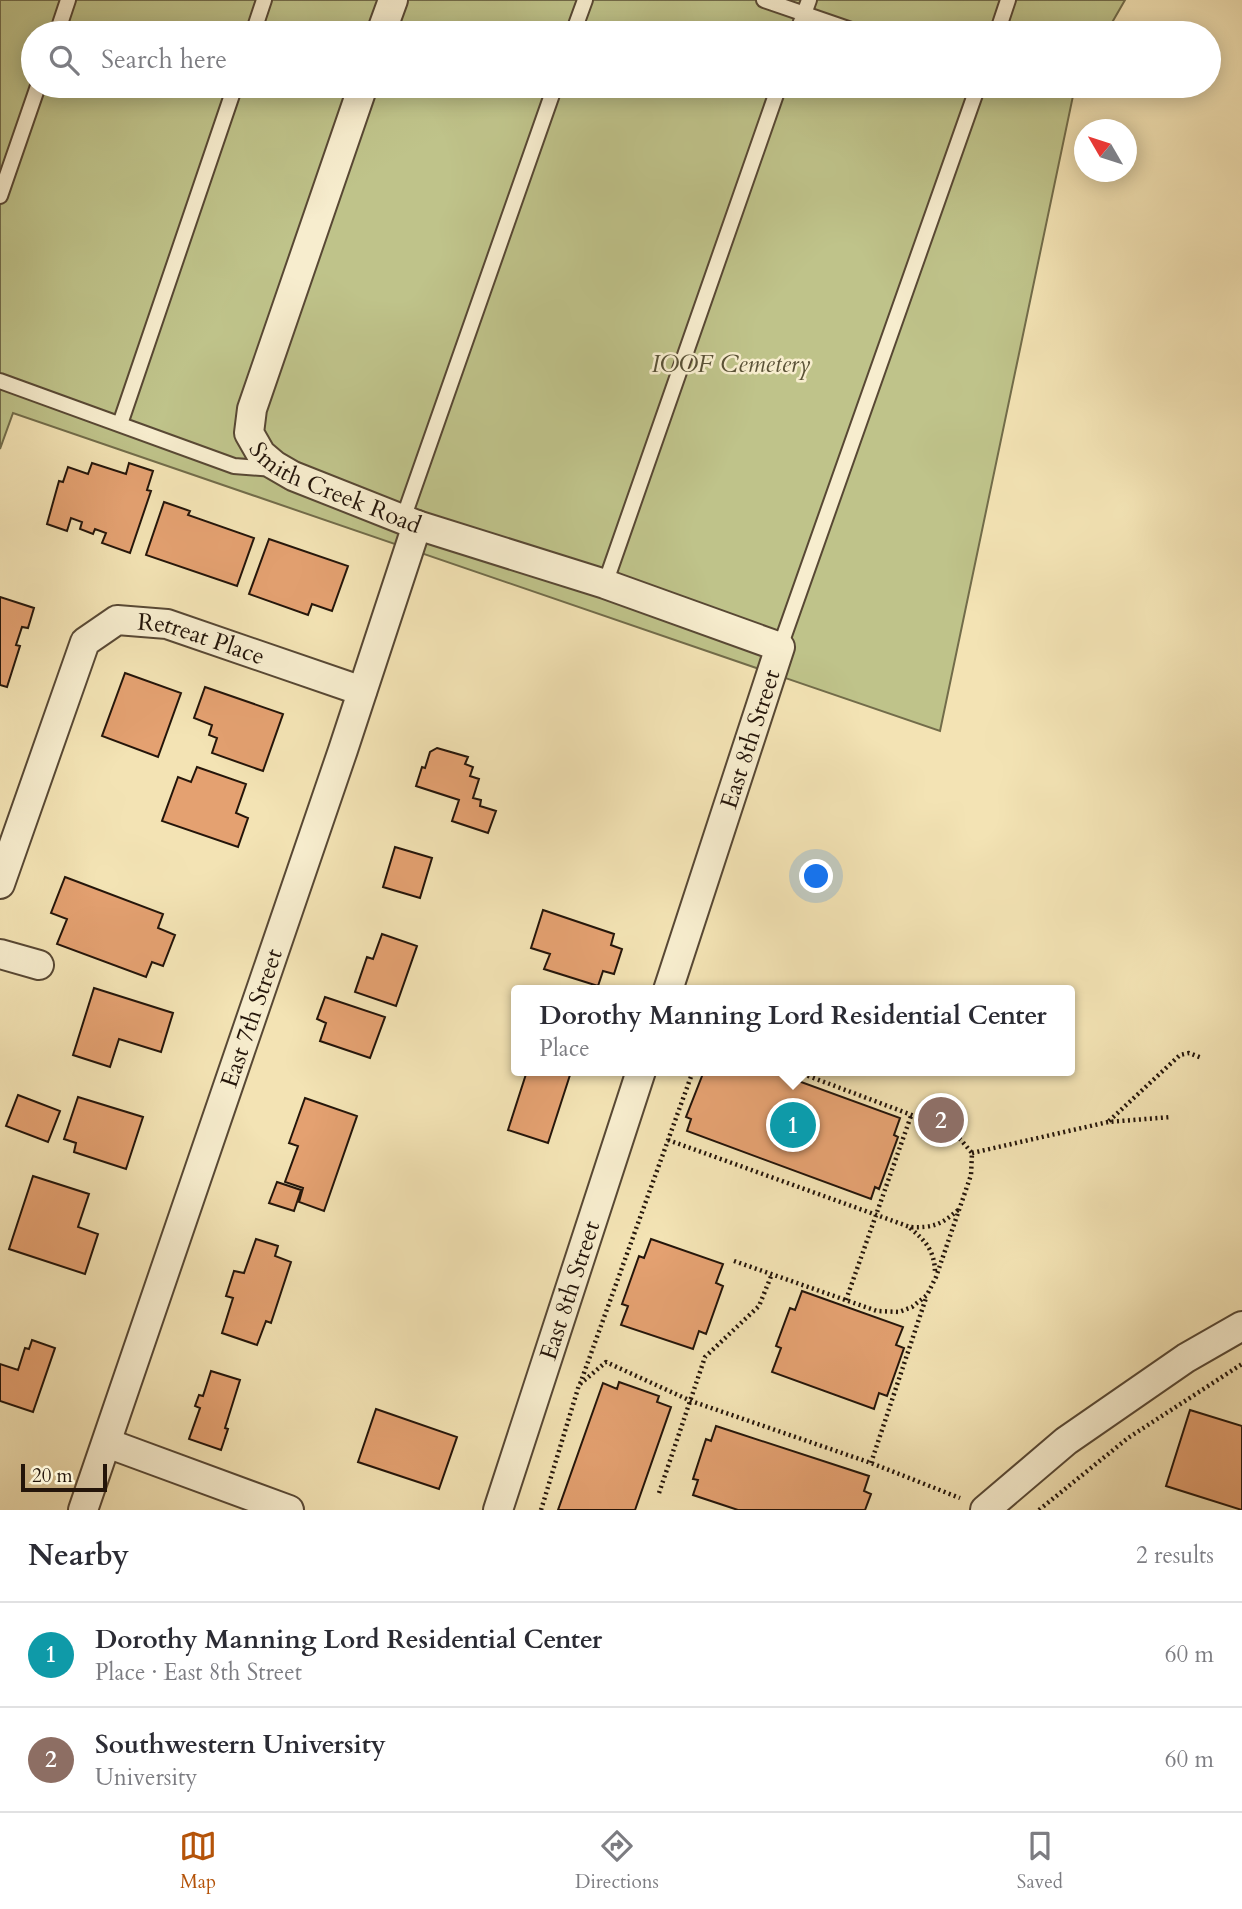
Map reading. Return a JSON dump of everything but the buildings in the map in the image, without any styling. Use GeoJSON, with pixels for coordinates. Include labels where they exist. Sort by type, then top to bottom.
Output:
{"type":"FeatureCollection","features":[{"type":"Feature","properties":{"kind":"street"},"geometry":{"type":"LineString","coordinates":[[385,21],[393,0]]}},
{"type":"Feature","properties":{"kind":"street","name":"Smith Creek Road"},"geometry":{"type":"LineString","coordinates":[[359,98],[252,409],[249,433],[261,454],[293,476],[410,522],[605,584],[780,647]]}},
{"type":"Feature","properties":{"kind":"street","name":"East 7th Street"},"geometry":{"type":"LineString","coordinates":[[83,1510],[362,691],[410,522]]}},
{"type":"Feature","properties":{"kind":"street","name":"Retreat Place"},"geometry":{"type":"LineString","coordinates":[[0,884],[85,642],[117,620],[167,624],[362,691]]}},
{"type":"Feature","properties":{"kind":"street","name":"East 8th Street"},"geometry":{"type":"LineString","coordinates":[[670,985],[780,647]]}},
{"type":"Feature","properties":{"kind":"street"},"geometry":{"type":"LineString","coordinates":[[0,954],[39,965]]}},
{"type":"Feature","properties":{"kind":"street","name":"East 8th Street"},"geometry":{"type":"LineString","coordinates":[[498,1510],[640,1076]]}},
{"type":"Feature","properties":{"kind":"street"},"geometry":{"type":"LineString","coordinates":[[986,1509],[1066,1441],[1186,1358],[1242,1326]]}},
{"type":"Feature","properties":{"kind":"street"},"geometry":{"type":"LineString","coordinates":[[107,1443],[289,1510]]}},
{"type":"Feature","properties":{"kind":"lane"},"geometry":{"type":"LineString","coordinates":[[61,21],[68,0]]}},
{"type":"Feature","properties":{"kind":"lane"},"geometry":{"type":"LineString","coordinates":[[257,21],[264,0]]}},
{"type":"Feature","properties":{"kind":"lane"},"geometry":{"type":"LineString","coordinates":[[577,21],[585,0]]}},
{"type":"Feature","properties":{"kind":"lane"},"geometry":{"type":"LineString","coordinates":[[764,0],[806,7],[835,21]]}},
{"type":"Feature","properties":{"kind":"lane"},"geometry":{"type":"LineString","coordinates":[[1000,21],[1008,0]]}},
{"type":"Feature","properties":{"kind":"lane"},"geometry":{"type":"LineString","coordinates":[[0,196],[34,98]]}},
{"type":"Feature","properties":{"kind":"lane"},"geometry":{"type":"LineString","coordinates":[[120,424],[231,98]]}},
{"type":"Feature","properties":{"kind":"lane"},"geometry":{"type":"LineString","coordinates":[[410,522],[551,98]]}},
{"type":"Feature","properties":{"kind":"lane"},"geometry":{"type":"LineString","coordinates":[[605,584],[775,98]]}},
{"type":"Feature","properties":{"kind":"lane"},"geometry":{"type":"LineString","coordinates":[[780,647],[974,98]]}},
{"type":"Feature","properties":{"kind":"lane"},"geometry":{"type":"LineString","coordinates":[[0,381],[234,467],[282,470]]}},
{"type":"Feature","properties":{"kind":"path"},"geometry":{"type":"LineString","coordinates":[[1108,1122],[1180,1055],[1189,1053],[1202,1058]]}},
{"type":"Feature","properties":{"kind":"path"},"geometry":{"type":"LineString","coordinates":[[541,1510],[579,1385],[691,1076]]}},
{"type":"Feature","properties":{"kind":"path"},"geometry":{"type":"LineString","coordinates":[[809,1076],[949,1129],[972,1153],[971,1175],[936,1277],[927,1295],[871,1463]]}},
{"type":"Feature","properties":{"kind":"path"},"geometry":{"type":"LineString","coordinates":[[846,1300],[912,1116]]}},
{"type":"Feature","properties":{"kind":"path"},"geometry":{"type":"LineString","coordinates":[[972,1153],[1108,1122],[1171,1116]]}},
{"type":"Feature","properties":{"kind":"path"},"geometry":{"type":"LineString","coordinates":[[668,1140],[910,1227],[926,1228],[943,1223],[959,1209]]}},
{"type":"Feature","properties":{"kind":"path"},"geometry":{"type":"LineString","coordinates":[[910,1227],[933,1252],[936,1277]]}},
{"type":"Feature","properties":{"kind":"path"},"geometry":{"type":"LineString","coordinates":[[733,1261],[877,1311],[899,1312],[912,1307],[927,1295]]}},
{"type":"Feature","properties":{"kind":"path"},"geometry":{"type":"LineString","coordinates":[[659,1493],[705,1357],[760,1306],[772,1274]]}},
{"type":"Feature","properties":{"kind":"path"},"geometry":{"type":"LineString","coordinates":[[579,1385],[606,1362],[691,1401],[871,1463],[986,1509]]}},
{"type":"Feature","properties":{"kind":"path"},"geometry":{"type":"LineString","coordinates":[[1039,1510],[1128,1438],[1242,1364]]}},
{"type":"Feature","properties":{"kind":"green space","name":"IOOF Cemetery"},"geometry":{"type":"Polygon","coordinates":[[[0,0],[1125,0],[1113,21],[21,21],[21,98],[1073,98],[940,731],[13,413],[0,449],[0,0]]]}},
{"type":"Feature","properties":{"kind":"place","name":"Southwestern University"},"geometry":{"type":"Point","coordinates":[941,1120]}},
{"type":"Feature","properties":{"kind":"place","name":"Dorothy Manning Lord Residential Center"},"geometry":{"type":"Point","coordinates":[793,1125]}}]}
